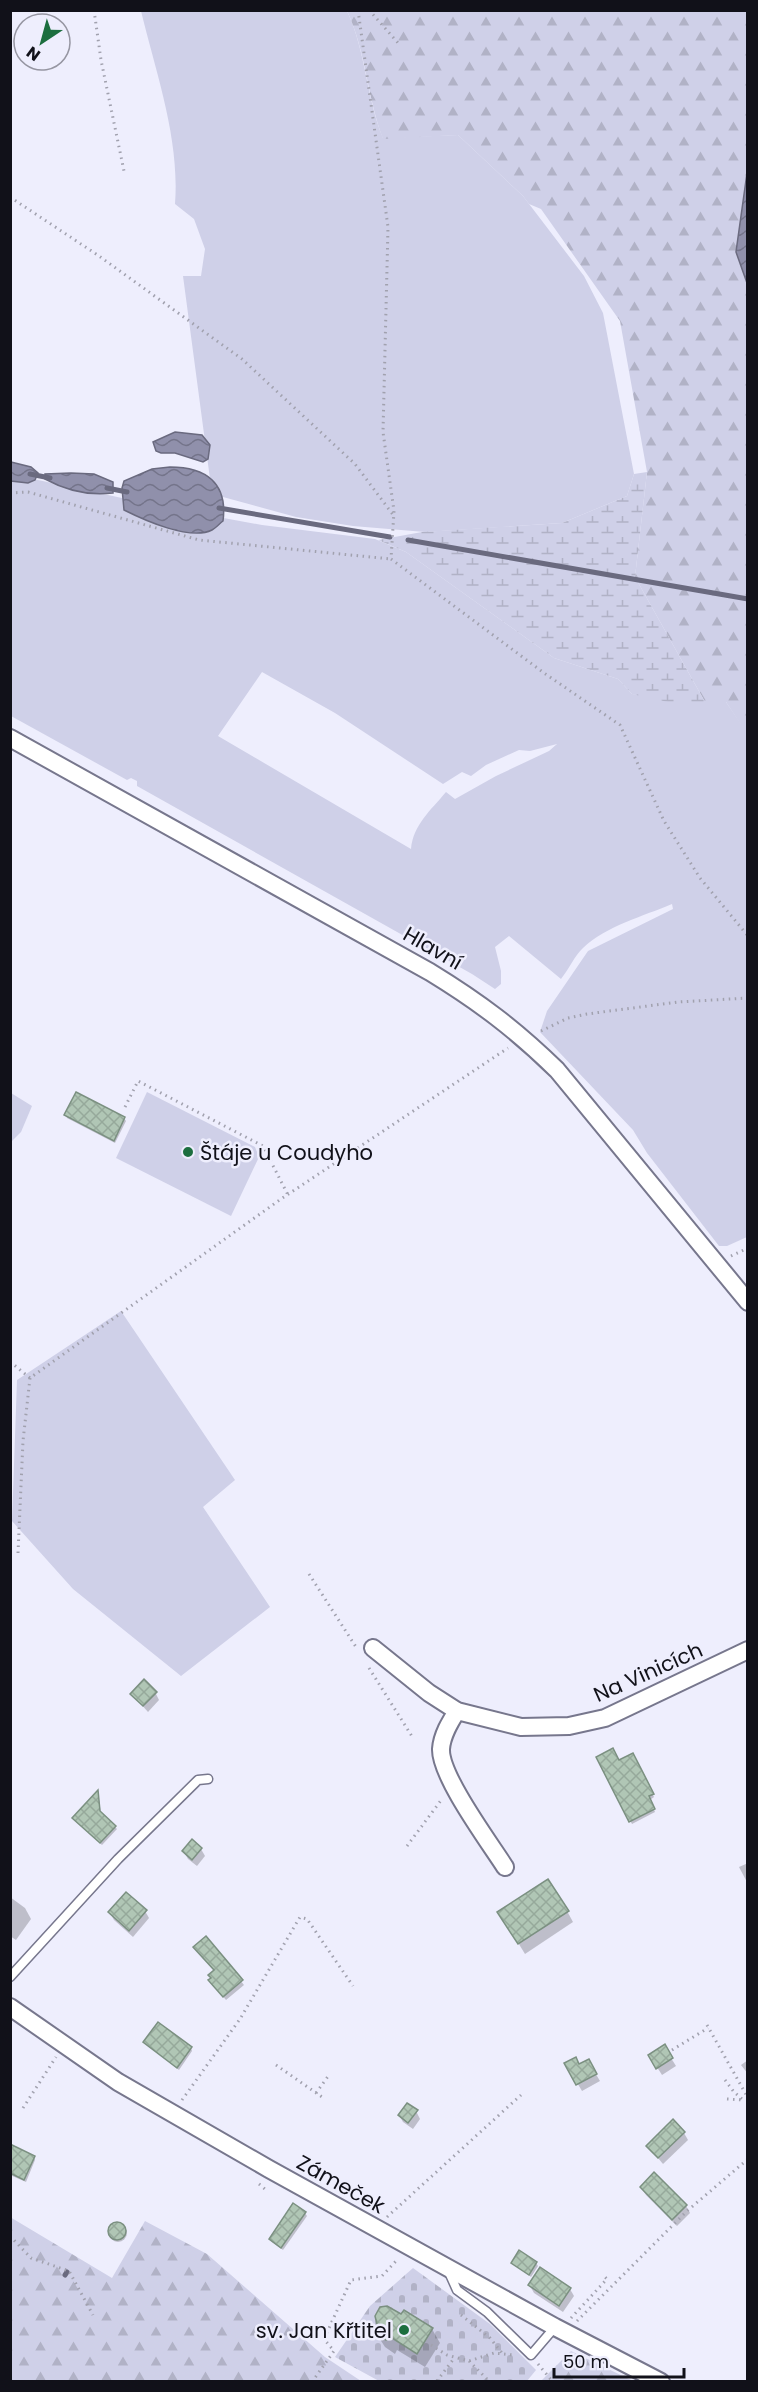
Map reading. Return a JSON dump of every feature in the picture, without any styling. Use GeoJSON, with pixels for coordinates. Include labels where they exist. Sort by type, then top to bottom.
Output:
{"type":"FeatureCollection","features":[{"type":"Feature","properties":{"kind":"street","name":"Hlavní"},"geometry":{"type":"LineString","coordinates":[[10,738],[430,972],[480,1003],[525,1039],[557,1070],[747,1302]]}},
{"type":"Feature","properties":{"kind":"street","name":"Na Vinicích"},"geometry":{"type":"LineString","coordinates":[[373,1648],[429,1693],[457,1711],[521,1726],[569,1726],[605,1718],[747,1650]]}},
{"type":"Feature","properties":{"kind":"street"},"geometry":{"type":"LineString","coordinates":[[457,1711],[448,1725],[441,1749],[444,1769],[505,1867]]}},
{"type":"Feature","properties":{"kind":"street","name":"Zámeček"},"geometry":{"type":"LineString","coordinates":[[10,2007],[118,2082],[447,2268],[562,2324],[661,2382]]}},
{"type":"Feature","properties":{"kind":"lane"},"geometry":{"type":"LineString","coordinates":[[10,1977],[118,1859],[198,1780],[206,1775]]}},
{"type":"Feature","properties":{"kind":"lane"},"geometry":{"type":"LineString","coordinates":[[447,2268],[457,2290],[487,2313],[531,2355],[562,2324]]}},
{"type":"Feature","properties":{"kind":"path"},"geometry":{"type":"LineString","coordinates":[[94,10],[101,60],[124,171]]}},
{"type":"Feature","properties":{"kind":"path"},"geometry":{"type":"LineString","coordinates":[[358,10],[388,227],[383,432],[394,517],[391,559]]}},
{"type":"Feature","properties":{"kind":"path"},"geometry":{"type":"LineString","coordinates":[[369,10],[399,44]]}},
{"type":"Feature","properties":{"kind":"path"},"geometry":{"type":"LineString","coordinates":[[10,197],[99,256],[242,359],[355,464],[394,517]]}},
{"type":"Feature","properties":{"kind":"path"},"geometry":{"type":"LineString","coordinates":[[10,494],[28,492],[199,540],[391,559],[544,673],[620,725],[664,821],[700,878],[747,936]]}},
{"type":"Feature","properties":{"kind":"path"},"geometry":{"type":"LineString","coordinates":[[18,1552],[23,1441],[30,1378],[288,1195],[506,1049],[568,1018],[678,1002],[747,998]]}},
{"type":"Feature","properties":{"kind":"path"},"geometry":{"type":"LineString","coordinates":[[125,1107],[138,1081],[263,1146],[288,1195]]}},
{"type":"Feature","properties":{"kind":"path"},"geometry":{"type":"LineString","coordinates":[[10,1366],[13,1364],[30,1378]]}},
{"type":"Feature","properties":{"kind":"path"},"geometry":{"type":"LineString","coordinates":[[407,1846],[453,1784]]}},
{"type":"Feature","properties":{"kind":"path"},"geometry":{"type":"LineString","coordinates":[[173,2113],[240,2019],[300,1917],[307,1919],[352,1986]]}},
{"type":"Feature","properties":{"kind":"path"},"geometry":{"type":"LineString","coordinates":[[672,2050],[707,2026],[746,2099]]}},
{"type":"Feature","properties":{"kind":"path"},"geometry":{"type":"LineString","coordinates":[[23,2108],[64,2044]]}},
{"type":"Feature","properties":{"kind":"path"},"geometry":{"type":"LineString","coordinates":[[276,2065],[321,2097]]}},
{"type":"Feature","properties":{"kind":"path"},"geometry":{"type":"LineString","coordinates":[[316,2092],[329,2075]]}},
{"type":"Feature","properties":{"kind":"path"},"geometry":{"type":"LineString","coordinates":[[725,2079],[734,2092],[746,2099]]}},
{"type":"Feature","properties":{"kind":"path"},"geometry":{"type":"LineString","coordinates":[[375,2228],[520,2095]]}},
{"type":"Feature","properties":{"kind":"path"},"geometry":{"type":"LineString","coordinates":[[727,2099],[746,2099]]}},
{"type":"Feature","properties":{"kind":"path"},"geometry":{"type":"LineString","coordinates":[[576,2322],[691,2204],[710,2192],[747,2159]]}},
{"type":"Feature","properties":{"kind":"path"},"geometry":{"type":"LineString","coordinates":[[709,2198],[710,2192]]}},
{"type":"Feature","properties":{"kind":"path"},"geometry":{"type":"LineString","coordinates":[[669,2224],[674,2224]]}},
{"type":"Feature","properties":{"kind":"path"},"geometry":{"type":"LineString","coordinates":[[10,2236],[31,2258],[69,2271],[93,2315]]}},
{"type":"Feature","properties":{"kind":"path"},"geometry":{"type":"LineString","coordinates":[[312,2382],[334,2350],[324,2339],[351,2280],[382,2276],[409,2247]]}},
{"type":"Feature","properties":{"kind":"path"},"geometry":{"type":"LineString","coordinates":[[562,2324],[607,2279],[605,2277]]}},
{"type":"Feature","properties":{"kind":"path"},"geometry":{"type":"LineString","coordinates":[[461,2315],[490,2338],[502,2353]]}},
{"type":"Feature","properties":{"kind":"path"},"geometry":{"type":"LineString","coordinates":[[430,2345],[469,2361],[490,2382]]}},
{"type":"Feature","properties":{"kind":"path"},"geometry":{"type":"LineString","coordinates":[[469,2361],[494,2353],[512,2356],[522,2347]]}},
{"type":"Feature","properties":{"kind":"path"},"geometry":{"type":"LineString","coordinates":[[531,2355],[553,2382]]}},
{"type":"Feature","properties":{"kind":"path"},"geometry":{"type":"LineString","coordinates":[[437,2381],[455,2357]]}},
{"type":"Feature","properties":{"kind":"green space"},"geometry":{"type":"Polygon","coordinates":[[[141,11],[347,11],[358,42],[383,138],[458,135],[523,196],[584,276],[603,313],[634,474],[627,496],[562,523],[425,532],[353,526],[296,517],[212,494],[183,276],[201,276],[205,249],[194,219],[175,204],[174,155],[166,106],[141,11]]]}},
{"type":"Feature","properties":{"kind":"green space"},"geometry":{"type":"Polygon","coordinates":[[[347,11],[747,11],[748,172],[736,252],[748,283],[747,734],[726,702],[705,702],[635,577],[647,472],[620,321],[541,209],[529,204],[458,135],[383,139],[358,42],[347,11]]]}},
{"type":"Feature","properties":{"kind":"green space"},"geometry":{"type":"Polygon","coordinates":[[[647,472],[635,577],[705,702],[668,702],[632,694],[618,679],[554,658],[406,552],[378,540],[422,532],[562,523],[627,496],[634,474],[647,472]]]}},
{"type":"Feature","properties":{"kind":"green space"},"geometry":{"type":"Polygon","coordinates":[[[10,474],[262,525],[375,539],[406,552],[554,658],[618,679],[632,694],[726,702],[748,734],[747,1237],[727,1246],[719,1246],[647,1153],[633,1130],[540,1032],[547,1011],[588,951],[673,909],[672,904],[626,922],[592,940],[580,951],[561,979],[509,936],[495,947],[501,971],[501,984],[495,989],[137,786],[137,781],[131,778],[127,780],[11,716],[10,474]],[[262,672],[218,736],[411,849],[412,840],[419,825],[446,792],[455,799],[496,776],[549,751],[557,744],[530,751],[519,750],[486,765],[471,776],[462,772],[443,784],[335,713],[262,672]]]}},
{"type":"Feature","properties":{"kind":"green space","name":"Štáje u Coudyho"},"geometry":{"type":"Polygon","coordinates":[[[147,1092],[255,1147],[259,1157],[231,1216],[116,1158],[147,1092]]]}},
{"type":"Feature","properties":{"kind":"green space"},"geometry":{"type":"Polygon","coordinates":[[[11,1093],[32,1106],[21,1132],[11,1142],[11,1093]]]}},
{"type":"Feature","properties":{"kind":"green space"},"geometry":{"type":"Polygon","coordinates":[[[121,1311],[235,1480],[203,1507],[270,1607],[181,1676],[73,1589],[12,1521],[17,1380],[121,1311]]]}},
{"type":"Feature","properties":{"kind":"green space"},"geometry":{"type":"Polygon","coordinates":[[[10,2217],[112,2278],[145,2221],[207,2254],[325,2357],[361,2381],[11,2381],[10,2217]]]}},
{"type":"Feature","properties":{"kind":"green space"},"geometry":{"type":"Polygon","coordinates":[[[413,2268],[490,2324],[536,2370],[527,2381],[379,2381],[335,2357],[370,2306],[413,2268]]]}},
{"type":"Feature","properties":{"kind":"green space"},"geometry":{"type":"Polygon","coordinates":[[[571,2351],[633,2381],[541,2381],[571,2351]]]}},
{"type":"Feature","properties":{"kind":"water"},"geometry":{"type":"Polygon","coordinates":[[[747,173],[747,283],[736,252],[747,173]]]}},
{"type":"Feature","properties":{"kind":"water"},"geometry":{"type":"Polygon","coordinates":[[[175,432],[202,435],[210,445],[208,459],[203,462],[175,453],[156,451],[153,442],[175,432]]]}},
{"type":"Feature","properties":{"kind":"water"},"geometry":{"type":"Polygon","coordinates":[[[11,462],[31,467],[38,473],[35,480],[28,483],[11,481],[11,462]]]}},
{"type":"Feature","properties":{"kind":"water"},"geometry":{"type":"Polygon","coordinates":[[[170,467],[194,470],[212,480],[222,497],[223,521],[203,533],[192,533],[155,524],[124,510],[122,488],[124,481],[152,469],[170,467]]]}},
{"type":"Feature","properties":{"kind":"water"},"geometry":{"type":"Polygon","coordinates":[[[45,474],[94,474],[113,482],[113,493],[78,492],[45,479],[45,474]]]}},
{"type":"Feature","properties":{"kind":"building"},"geometry":{"type":"Polygon","coordinates":[[[76,1092],[125,1117],[114,1141],[64,1115],[76,1092]]]}},
{"type":"Feature","properties":{"kind":"building"},"geometry":{"type":"Polygon","coordinates":[[[144,1679],[157,1692],[143,1706],[130,1694],[144,1679]]]}},
{"type":"Feature","properties":{"kind":"building"},"geometry":{"type":"Polygon","coordinates":[[[613,1748],[619,1760],[633,1753],[654,1794],[649,1796],[655,1809],[629,1822],[596,1757],[613,1748]]]}},
{"type":"Feature","properties":{"kind":"building"},"geometry":{"type":"Polygon","coordinates":[[[98,1790],[100,1811],[116,1826],[100,1843],[72,1818],[98,1790]]]}},
{"type":"Feature","properties":{"kind":"building"},"geometry":{"type":"Polygon","coordinates":[[[192,1839],[202,1848],[192,1860],[182,1851],[192,1839]]]}},
{"type":"Feature","properties":{"kind":"building"},"geometry":{"type":"Polygon","coordinates":[[[548,1879],[569,1911],[518,1944],[497,1912],[548,1879]]]}},
{"type":"Feature","properties":{"kind":"building"},"geometry":{"type":"Polygon","coordinates":[[[126,1892],[147,1910],[129,1931],[108,1912],[126,1892]]]}},
{"type":"Feature","properties":{"kind":"building"},"geometry":{"type":"Polygon","coordinates":[[[206,1936],[243,1980],[223,1997],[208,1980],[211,1978],[208,1975],[214,1970],[193,1947],[206,1936]]]}},
{"type":"Feature","properties":{"kind":"building"},"geometry":{"type":"Polygon","coordinates":[[[158,2022],[192,2047],[177,2068],[143,2042],[158,2022]]]}},
{"type":"Feature","properties":{"kind":"building"},"geometry":{"type":"Polygon","coordinates":[[[665,2044],[673,2058],[656,2069],[648,2055],[665,2044]]]}},
{"type":"Feature","properties":{"kind":"building"},"geometry":{"type":"Polygon","coordinates":[[[576,2057],[579,2064],[589,2059],[597,2074],[576,2085],[564,2063],[576,2057]]]}},
{"type":"Feature","properties":{"kind":"building"},"geometry":{"type":"Polygon","coordinates":[[[407,2103],[418,2110],[408,2123],[398,2115],[407,2103]]]}},
{"type":"Feature","properties":{"kind":"building"},"geometry":{"type":"Polygon","coordinates":[[[673,2119],[685,2132],[658,2158],[646,2146],[673,2119]]]}},
{"type":"Feature","properties":{"kind":"building"},"geometry":{"type":"Polygon","coordinates":[[[10,2144],[35,2156],[24,2180],[10,2173],[10,2144]]]}},
{"type":"Feature","properties":{"kind":"building"},"geometry":{"type":"Polygon","coordinates":[[[654,2172],[687,2205],[672,2220],[640,2187],[654,2172]]]}},
{"type":"Feature","properties":{"kind":"building"},"geometry":{"type":"Polygon","coordinates":[[[293,2203],[306,2212],[281,2248],[269,2239],[293,2203]]]}},
{"type":"Feature","properties":{"kind":"building"},"geometry":{"type":"Polygon","coordinates":[[[113,2222],[121,2222],[126,2227],[124,2238],[113,2240],[108,2235],[108,2227],[113,2222]]]}},
{"type":"Feature","properties":{"kind":"building"},"geometry":{"type":"Polygon","coordinates":[[[519,2250],[537,2262],[529,2275],[511,2263],[519,2250]]]}},
{"type":"Feature","properties":{"kind":"building"},"geometry":{"type":"Polygon","coordinates":[[[540,2267],[571,2288],[559,2306],[528,2285],[540,2267]]]}},
{"type":"Feature","properties":{"kind":"building","name":"sv. Jan Křtitel"},"geometry":{"type":"Polygon","coordinates":[[[387,2306],[401,2314],[404,2310],[433,2328],[417,2354],[389,2336],[386,2340],[374,2333],[378,2328],[375,2316],[380,2307],[387,2306]]]}},
{"type":"Feature","properties":{"kind":"waterway"},"geometry":{"type":"LineString","coordinates":[[30,474],[50,478]]}},
{"type":"Feature","properties":{"kind":"waterway"},"geometry":{"type":"LineString","coordinates":[[107,488],[127,492]]}},
{"type":"Feature","properties":{"kind":"waterway"},"geometry":{"type":"LineString","coordinates":[[219,508],[390,537]]}},
{"type":"Feature","properties":{"kind":"waterway"},"geometry":{"type":"LineString","coordinates":[[408,540],[748,599]]}},
{"type":"Feature","properties":{"kind":"place","name":"Štáje u Coudyho"},"geometry":{"type":"Point","coordinates":[188,1152]}},
{"type":"Feature","properties":{"kind":"place","name":"sv. Jan Křtitel"},"geometry":{"type":"Point","coordinates":[404,2330]}}]}
